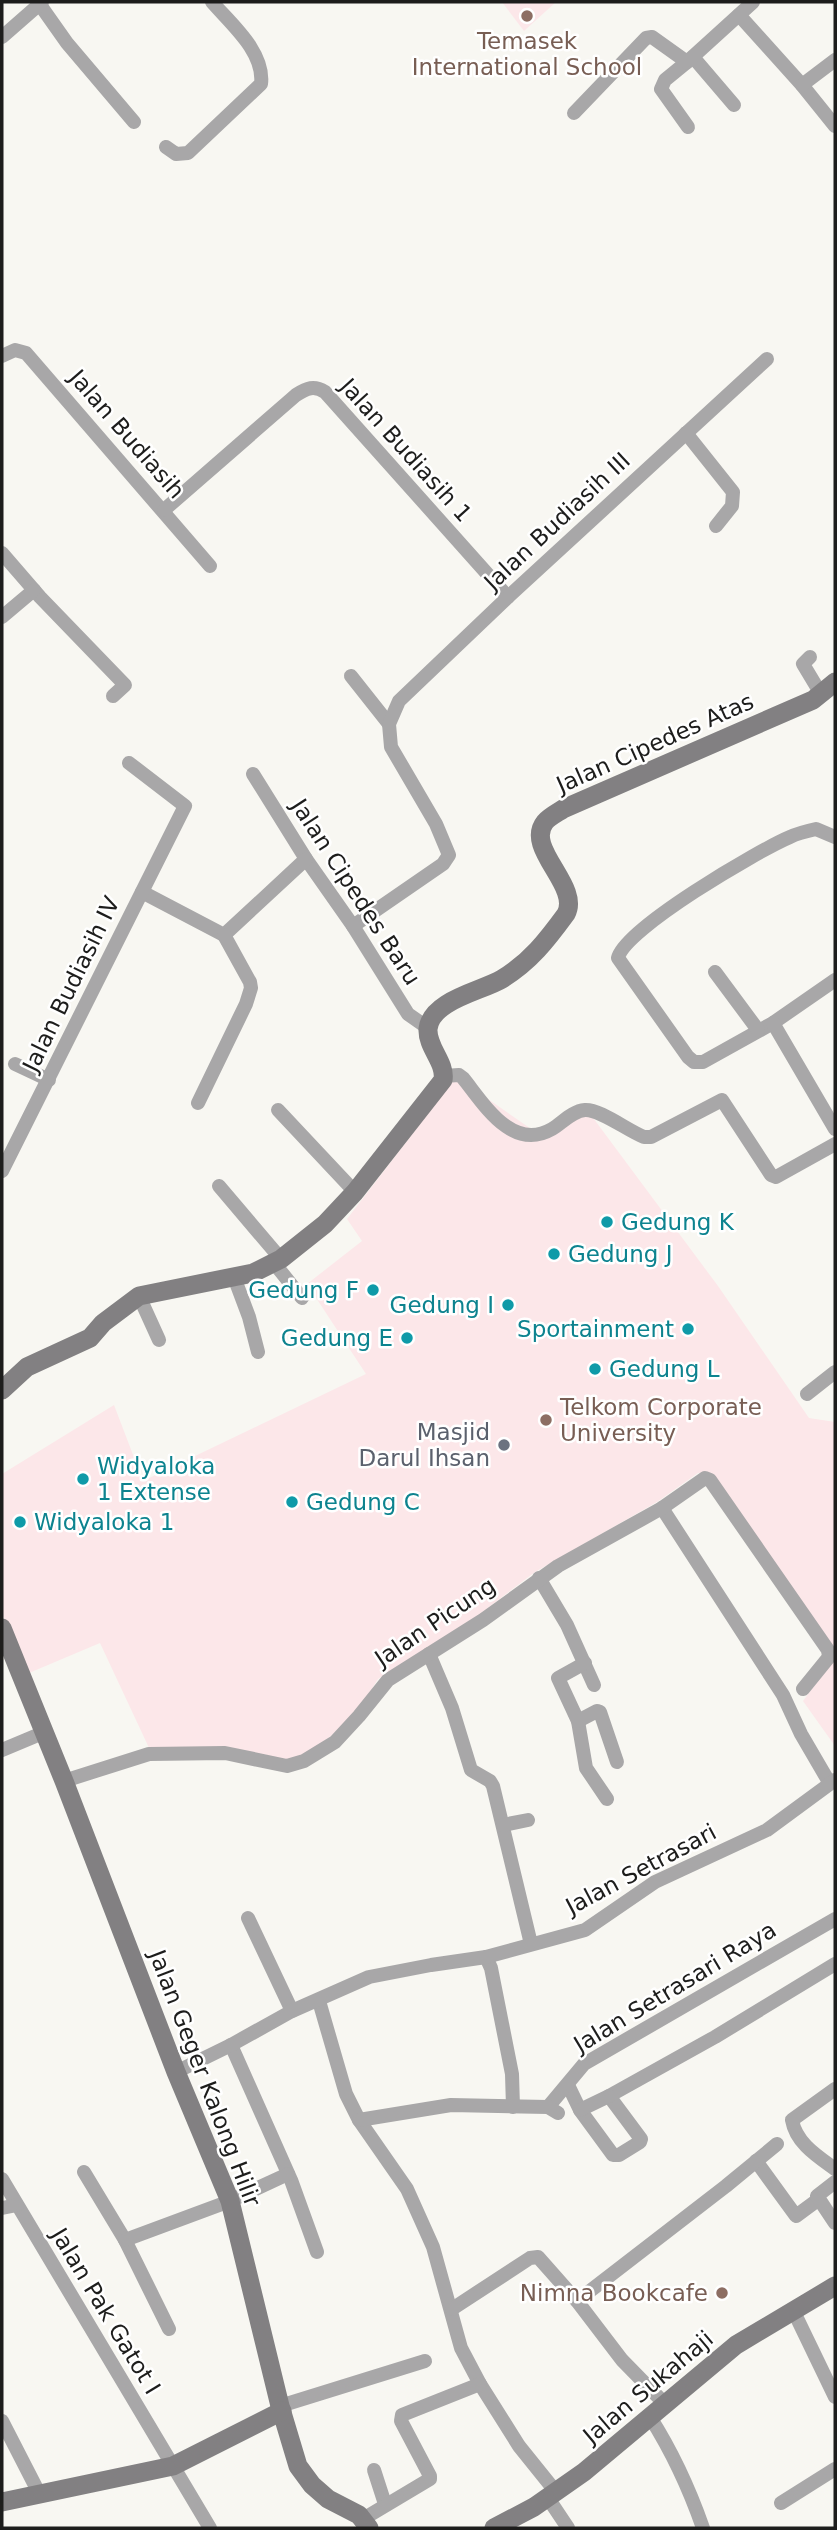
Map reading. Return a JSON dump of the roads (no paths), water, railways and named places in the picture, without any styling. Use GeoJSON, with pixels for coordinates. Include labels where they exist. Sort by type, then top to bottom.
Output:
{"type":"FeatureCollection","features":[{"type":"Feature","properties":{"kind":"street"},"geometry":{"type":"LineString","coordinates":[[2,37],[40,2],[67,43],[134,121]]}},
{"type":"Feature","properties":{"kind":"street"},"geometry":{"type":"LineString","coordinates":[[166,147],[176,154],[188,153],[261,84],[260,66],[251,47],[212,2]]}},
{"type":"Feature","properties":{"kind":"street"},"geometry":{"type":"LineString","coordinates":[[688,127],[661,89],[665,80],[753,2]]}},
{"type":"Feature","properties":{"kind":"street"},"geometry":{"type":"LineString","coordinates":[[739,15],[833,119]]}},
{"type":"Feature","properties":{"kind":"street"},"geometry":{"type":"LineString","coordinates":[[574,113],[646,37],[652,37],[690,59],[734,104]]}},
{"type":"Feature","properties":{"kind":"street"},"geometry":{"type":"LineString","coordinates":[[802,85],[835,60]]}},
{"type":"Feature","properties":{"kind":"street","name":"Jalan Budiasih"},"geometry":{"type":"LineString","coordinates":[[2,356],[15,350],[26,352],[210,566]]}},
{"type":"Feature","properties":{"kind":"street","name":"Jalan Budiasih III"},"geometry":{"type":"LineString","coordinates":[[389,724],[399,701],[767,359]]}},
{"type":"Feature","properties":{"kind":"street","name":"Jalan Budiasih 1"},"geometry":{"type":"LineString","coordinates":[[164,510],[296,395],[307,388],[318,388],[325,392],[508,597]]}},
{"type":"Feature","properties":{"kind":"street"},"geometry":{"type":"LineString","coordinates":[[686,433],[733,492],[732,506],[716,526]]}},
{"type":"Feature","properties":{"kind":"street"},"geometry":{"type":"LineString","coordinates":[[2,554],[125,685],[113,696]]}},
{"type":"Feature","properties":{"kind":"street"},"geometry":{"type":"LineString","coordinates":[[2,617],[34,590]]}},
{"type":"Feature","properties":{"kind":"street"},"geometry":{"type":"LineString","coordinates":[[810,657],[803,664],[828,688]]}},
{"type":"Feature","properties":{"kind":"street"},"geometry":{"type":"LineString","coordinates":[[351,676],[389,724],[391,747],[436,824],[449,855],[443,864],[353,926]]}},
{"type":"Feature","properties":{"kind":"street","name":"Jalan Cipedes Atas"},"geometry":{"type":"LineString","coordinates":[[428,1028],[433,1017],[446,1005],[500,980],[527,961],[542,948],[566,914],[569,897],[544,849],[541,837],[541,828],[546,820],[563,809],[813,700],[828,688]]}},
{"type":"Feature","properties":{"kind":"street","name":"Jalan Budiasih IV"},"geometry":{"type":"LineString","coordinates":[[2,1171],[185,806],[129,763]]}},
{"type":"Feature","properties":{"kind":"street","name":"Jalan Cipedes Baru"},"geometry":{"type":"LineString","coordinates":[[253,774],[408,1014],[428,1028]]}},
{"type":"Feature","properties":{"kind":"street"},"geometry":{"type":"LineString","coordinates":[[835,837],[816,829],[789,837],[656,918],[619,952],[620,963],[694,1062],[703,1062],[773,1023],[835,980]]}},
{"type":"Feature","properties":{"kind":"street"},"geometry":{"type":"LineString","coordinates":[[198,1103],[246,1004],[251,988],[223,935],[306,859]]}},
{"type":"Feature","properties":{"kind":"street","name":"Jalan Budiasih IV"},"geometry":{"type":"LineString","coordinates":[[142,892],[223,935]]}},
{"type":"Feature","properties":{"kind":"street"},"geometry":{"type":"LineString","coordinates":[[715,972],[758,1030]]}},
{"type":"Feature","properties":{"kind":"street"},"geometry":{"type":"LineString","coordinates":[[773,1023],[835,1129]]}},
{"type":"Feature","properties":{"kind":"street"},"geometry":{"type":"LineString","coordinates":[[428,1028],[431,1044],[444,1076]]}},
{"type":"Feature","properties":{"kind":"street"},"geometry":{"type":"LineString","coordinates":[[15,1064],[49,1080]]}},
{"type":"Feature","properties":{"kind":"street"},"geometry":{"type":"LineString","coordinates":[[2,1390],[27,1367],[90,1338],[103,1323],[139,1296],[253,1273],[277,1261],[325,1224],[355,1192],[444,1076],[459,1075],[463,1078],[496,1118],[518,1133],[546,1132],[585,1110],[595,1112],[643,1137],[651,1137],[722,1100],[771,1175],[776,1177],[835,1144]]}},
{"type":"Feature","properties":{"kind":"street"},"geometry":{"type":"LineString","coordinates":[[278,1110],[355,1192]]}},
{"type":"Feature","properties":{"kind":"street"},"geometry":{"type":"LineString","coordinates":[[219,1186],[302,1298]]}},
{"type":"Feature","properties":{"kind":"street"},"geometry":{"type":"LineString","coordinates":[[234,1277],[258,1352]]}},
{"type":"Feature","properties":{"kind":"street"},"geometry":{"type":"LineString","coordinates":[[139,1296],[159,1340]]}},
{"type":"Feature","properties":{"kind":"street"},"geometry":{"type":"LineString","coordinates":[[807,1394],[835,1373]]}},
{"type":"Feature","properties":{"kind":"street","name":"Jalan Picung"},"geometry":{"type":"LineString","coordinates":[[64,1781],[149,1754],[225,1753],[293,1766],[335,1742],[383,1684],[483,1620],[539,1578],[662,1508],[703,1479],[710,1480],[828,1650],[829,1657],[803,1689]]}},
{"type":"Feature","properties":{"kind":"street"},"geometry":{"type":"LineString","coordinates":[[662,1508],[783,1695],[801,1734],[832,1781]]}},
{"type":"Feature","properties":{"kind":"street"},"geometry":{"type":"LineString","coordinates":[[539,1578],[567,1625],[594,1685]]}},
{"type":"Feature","properties":{"kind":"street","name":"Jalan Geger Kalong Hilir"},"geometry":{"type":"LineString","coordinates":[[2,1628],[176,2072],[230,2201],[298,2466],[305,2477],[330,2501],[354,2512],[366,2524]]}},
{"type":"Feature","properties":{"kind":"street"},"geometry":{"type":"LineString","coordinates":[[429,1654],[452,1708],[471,1770],[490,1781],[493,1786],[531,1944]]}},
{"type":"Feature","properties":{"kind":"street"},"geometry":{"type":"LineString","coordinates":[[585,1663],[558,1678],[578,1721],[586,1768],[607,1799]]}},
{"type":"Feature","properties":{"kind":"street"},"geometry":{"type":"LineString","coordinates":[[578,1721],[600,1712],[617,1762]]}},
{"type":"Feature","properties":{"kind":"street"},"geometry":{"type":"LineString","coordinates":[[2,1750],[45,1732]]}},
{"type":"Feature","properties":{"kind":"street","name":"Jalan Setrasari"},"geometry":{"type":"LineString","coordinates":[[176,2072],[292,2011],[376,1975],[486,1957],[585,1930],[655,1882],[767,1829],[832,1781]]}},
{"type":"Feature","properties":{"kind":"street"},"geometry":{"type":"LineString","coordinates":[[503,1825],[528,1820]]}},
{"type":"Feature","properties":{"kind":"street"},"geometry":{"type":"LineString","coordinates":[[248,1919],[292,2011]]}},
{"type":"Feature","properties":{"kind":"street","name":"Jalan Setrasari Raya"},"geometry":{"type":"LineString","coordinates":[[359,2120],[451,2105],[553,2110],[584,2064],[835,1919]]}},
{"type":"Feature","properties":{"kind":"street"},"geometry":{"type":"LineString","coordinates":[[486,1957],[491,1968],[512,2074],[513,2106]]}},
{"type":"Feature","properties":{"kind":"street"},"geometry":{"type":"LineString","coordinates":[[580,2110],[715,2037],[835,1964]]}},
{"type":"Feature","properties":{"kind":"street"},"geometry":{"type":"LineString","coordinates":[[319,2001],[346,2094],[359,2120],[407,2189],[433,2247],[461,2348],[480,2384],[552,2495],[568,2528]]}},
{"type":"Feature","properties":{"kind":"street"},"geometry":{"type":"LineString","coordinates":[[231,2045],[288,2174],[317,2252]]}},
{"type":"Feature","properties":{"kind":"street"},"geometry":{"type":"LineString","coordinates":[[568,2085],[580,2110],[613,2155],[619,2155],[641,2139],[609,2096]]}},
{"type":"Feature","properties":{"kind":"street"},"geometry":{"type":"LineString","coordinates":[[835,2089],[792,2120],[796,2136],[835,2169]]}},
{"type":"Feature","properties":{"kind":"street"},"geometry":{"type":"LineString","coordinates":[[577,2301],[777,2144]]}},
{"type":"Feature","properties":{"kind":"street"},"geometry":{"type":"LineString","coordinates":[[756,2161],[796,2216],[835,2182]]}},
{"type":"Feature","properties":{"kind":"street"},"geometry":{"type":"LineString","coordinates":[[84,2172],[125,2241],[169,2329]]}},
{"type":"Feature","properties":{"kind":"street"},"geometry":{"type":"LineString","coordinates":[[125,2241],[230,2201],[288,2174]]}},
{"type":"Feature","properties":{"kind":"street","name":"Jalan Pak Gatot I"},"geometry":{"type":"LineString","coordinates":[[2,2179],[210,2528]]}},
{"type":"Feature","properties":{"kind":"street"},"geometry":{"type":"LineString","coordinates":[[818,2197],[835,2223]]}},
{"type":"Feature","properties":{"kind":"street"},"geometry":{"type":"LineString","coordinates":[[2,2208],[17,2205]]}},
{"type":"Feature","properties":{"kind":"street"},"geometry":{"type":"LineString","coordinates":[[452,2309],[534,2257],[542,2259],[577,2301],[658,2411],[703,2528]]}},
{"type":"Feature","properties":{"kind":"street","name":"Jalan Sukahaji"},"geometry":{"type":"LineString","coordinates":[[494,2528],[552,2495],[584,2472],[736,2345],[835,2286]]}},
{"type":"Feature","properties":{"kind":"street"},"geometry":{"type":"LineString","coordinates":[[794,2312],[835,2397]]}},
{"type":"Feature","properties":{"kind":"street"},"geometry":{"type":"LineString","coordinates":[[2,2502],[173,2466],[281,2408],[425,2361]]}},
{"type":"Feature","properties":{"kind":"street"},"geometry":{"type":"LineString","coordinates":[[366,2524],[385,2504],[428,2481],[430,2477],[401,2421],[402,2414],[480,2384]]}},
{"type":"Feature","properties":{"kind":"street"},"geometry":{"type":"LineString","coordinates":[[2,2421],[40,2495]]}},
{"type":"Feature","properties":{"kind":"street"},"geometry":{"type":"LineString","coordinates":[[781,2503],[835,2469]]}},
{"type":"Feature","properties":{"kind":"street"},"geometry":{"type":"LineString","coordinates":[[374,2470],[385,2504]]}},
{"type":"Feature","properties":{"kind":"place","name":"Temasek International School"},"geometry":{"type":"Point","coordinates":[527,16]}},
{"type":"Feature","properties":{"kind":"place","name":"Gedung K"},"geometry":{"type":"Point","coordinates":[607,1222]}},
{"type":"Feature","properties":{"kind":"place","name":"Gedung J"},"geometry":{"type":"Point","coordinates":[554,1254]}},
{"type":"Feature","properties":{"kind":"place","name":"Gedung F"},"geometry":{"type":"Point","coordinates":[373,1290]}},
{"type":"Feature","properties":{"kind":"place","name":"Gedung I"},"geometry":{"type":"Point","coordinates":[508,1305]}},
{"type":"Feature","properties":{"kind":"place","name":"Sportainment"},"geometry":{"type":"Point","coordinates":[688,1329]}},
{"type":"Feature","properties":{"kind":"place","name":"Gedung E"},"geometry":{"type":"Point","coordinates":[407,1338]}},
{"type":"Feature","properties":{"kind":"place","name":"Gedung L"},"geometry":{"type":"Point","coordinates":[595,1369]}},
{"type":"Feature","properties":{"kind":"place","name":"Telkom Corporate University"},"geometry":{"type":"Point","coordinates":[546,1420]}},
{"type":"Feature","properties":{"kind":"place","name":"Masjid Darul Ihsan"},"geometry":{"type":"Point","coordinates":[504,1445]}},
{"type":"Feature","properties":{"kind":"place","name":"Widyaloka 1 Extense"},"geometry":{"type":"Point","coordinates":[83,1479]}},
{"type":"Feature","properties":{"kind":"place","name":"Gedung C"},"geometry":{"type":"Point","coordinates":[292,1502]}},
{"type":"Feature","properties":{"kind":"place","name":"Widyaloka 1"},"geometry":{"type":"Point","coordinates":[20,1522]}},
{"type":"Feature","properties":{"kind":"place","name":"Nimna Bookcafe"},"geometry":{"type":"Point","coordinates":[722,2293]}}]}
